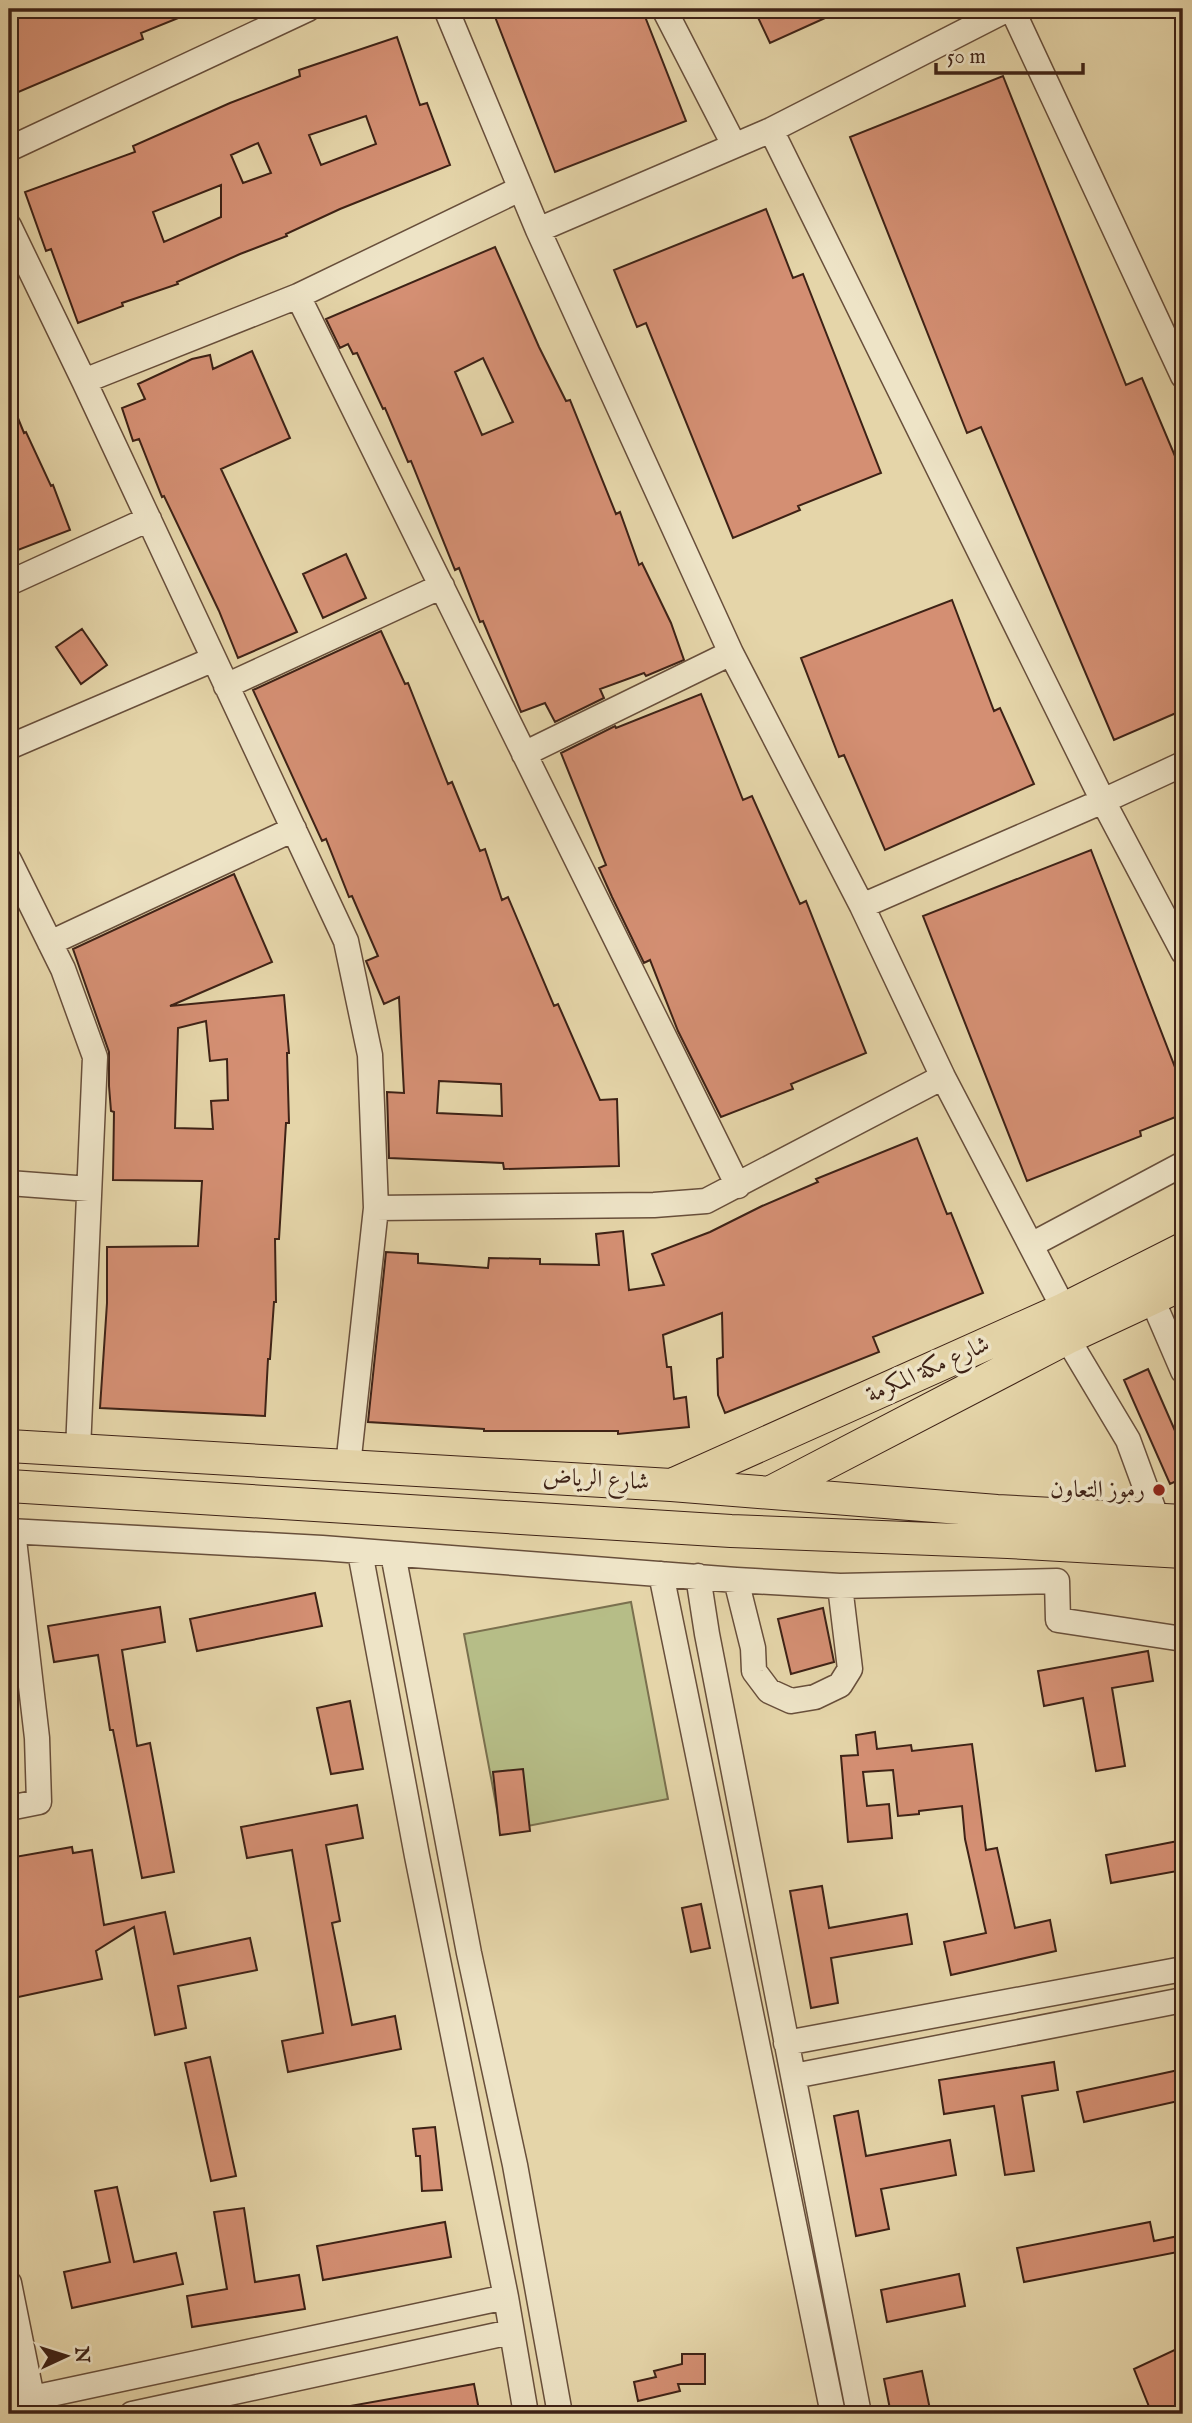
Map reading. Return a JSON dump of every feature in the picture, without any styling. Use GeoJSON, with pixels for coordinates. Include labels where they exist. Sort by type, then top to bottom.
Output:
{"type":"FeatureCollection","features":[{"type":"Feature","properties":{"kind":"main road","name":"شارع مكة المكرمة"},"geometry":{"type":"LineString","coordinates":[[771,1492],[844,1454],[1066,1324],[1183,1250]]}},
{"type":"Feature","properties":{"kind":"main road","name":"شارع مكة المكرمة"},"geometry":{"type":"LineString","coordinates":[[671,1485],[1066,1324],[1152,1299],[1183,1284]]}},
{"type":"Feature","properties":{"kind":"main road","name":"شارع الرياض"},"geometry":{"type":"LineString","coordinates":[[9,1446],[671,1485],[1021,1512],[1170,1520]]}},
{"type":"Feature","properties":{"kind":"main road"},"geometry":{"type":"LineString","coordinates":[[844,1454],[846,1478],[851,1489],[861,1499]]}},
{"type":"Feature","properties":{"kind":"main road","name":"شارع الرياض"},"geometry":{"type":"LineString","coordinates":[[9,1486],[731,1531],[1183,1552]]}},
{"type":"Feature","properties":{"kind":"main road"},"geometry":{"type":"LineString","coordinates":[[1008,1542],[1005,1535],[1006,1525],[1021,1512]]}},
{"type":"Feature","properties":{"kind":"street"},"geometry":{"type":"LineString","coordinates":[[446,9],[520,190],[731,653],[862,906],[943,1077],[1031,1245],[1066,1324],[1170,1520]]}},
{"type":"Feature","properties":{"kind":"street"},"geometry":{"type":"LineString","coordinates":[[664,9],[734,145]]}},
{"type":"Feature","properties":{"kind":"street"},"geometry":{"type":"LineString","coordinates":[[538,230],[771,130],[1010,9],[1183,376]]}},
{"type":"Feature","properties":{"kind":"street"},"geometry":{"type":"LineString","coordinates":[[9,149],[296,11]]}},
{"type":"Feature","properties":{"kind":"street"},"geometry":{"type":"LineString","coordinates":[[771,130],[1103,801],[1183,951]]}},
{"type":"Feature","properties":{"kind":"street"},"geometry":{"type":"LineString","coordinates":[[84,381],[298,296],[520,190]]}},
{"type":"Feature","properties":{"kind":"street"},"geometry":{"type":"LineString","coordinates":[[9,226],[346,941],[370,1055],[376,1208],[348,1466]]}},
{"type":"Feature","properties":{"kind":"street"},"geometry":{"type":"LineString","coordinates":[[298,296],[738,1186]]}},
{"type":"Feature","properties":{"kind":"street"},"geometry":{"type":"LineString","coordinates":[[9,583],[149,519]]}},
{"type":"Feature","properties":{"kind":"street"},"geometry":{"type":"LineString","coordinates":[[226,686],[442,586]]}},
{"type":"Feature","properties":{"kind":"street"},"geometry":{"type":"LineString","coordinates":[[524,754],[731,653]]}},
{"type":"Feature","properties":{"kind":"street"},"geometry":{"type":"LineString","coordinates":[[9,747],[214,659]]}},
{"type":"Feature","properties":{"kind":"street"},"geometry":{"type":"LineString","coordinates":[[862,906],[1183,764]]}},
{"type":"Feature","properties":{"kind":"street"},"geometry":{"type":"LineString","coordinates":[[50,943],[293,829]]}},
{"type":"Feature","properties":{"kind":"street"},"geometry":{"type":"LineString","coordinates":[[9,860],[63,970],[94,1058],[78,1450]]}},
{"type":"Feature","properties":{"kind":"street"},"geometry":{"type":"LineString","coordinates":[[376,1208],[654,1205],[706,1201],[943,1077]]}},
{"type":"Feature","properties":{"kind":"street"},"geometry":{"type":"LineString","coordinates":[[1031,1245],[1183,1164]]}},
{"type":"Feature","properties":{"kind":"street"},"geometry":{"type":"LineString","coordinates":[[9,1184],[89,1189]]}},
{"type":"Feature","properties":{"kind":"street"},"geometry":{"type":"LineString","coordinates":[[1152,1299],[1183,1371]]}},
{"type":"Feature","properties":{"kind":"street"},"geometry":{"type":"LineString","coordinates":[[9,1808],[39,1802],[37,1738],[11,1531],[322,1548],[840,1586],[1058,1581],[1058,1620],[1183,1639]]}},
{"type":"Feature","properties":{"kind":"street"},"geometry":{"type":"LineString","coordinates":[[360,1552],[416,1856],[506,2297],[526,2414]]}},
{"type":"Feature","properties":{"kind":"street"},"geometry":{"type":"LineString","coordinates":[[393,1554],[469,1954],[514,2165],[560,2414]]}},
{"type":"Feature","properties":{"kind":"street"},"geometry":{"type":"LineString","coordinates":[[661,1574],[833,2414]]}},
{"type":"Feature","properties":{"kind":"street"},"geometry":{"type":"LineString","coordinates":[[698,1576],[707,1634],[859,2414]]}},
{"type":"Feature","properties":{"kind":"street"},"geometry":{"type":"LineString","coordinates":[[736,1580],[753,1647],[754,1671],[769,1690],[791,1701],[814,1697],[840,1685],[850,1670],[840,1586]]}},
{"type":"Feature","properties":{"kind":"street"},"geometry":{"type":"LineString","coordinates":[[786,2043],[1183,1969]]}},
{"type":"Feature","properties":{"kind":"street"},"geometry":{"type":"LineString","coordinates":[[794,2076],[1183,2000]]}},
{"type":"Feature","properties":{"kind":"street"},"geometry":{"type":"LineString","coordinates":[[9,2283],[25,2405],[506,2297]]}},
{"type":"Feature","properties":{"kind":"street"},"geometry":{"type":"LineString","coordinates":[[132,2414],[512,2332]]}},
{"type":"Feature","properties":{"kind":"green space"},"geometry":{"type":"Polygon","coordinates":[[[631,1602],[668,1799],[501,1831],[464,1634],[631,1602]]]}},
{"type":"Feature","properties":{"kind":"building"},"geometry":{"type":"Polygon","coordinates":[[[9,9],[198,10],[141,33],[143,39],[9,96],[9,9]]]}},
{"type":"Feature","properties":{"kind":"building"},"geometry":{"type":"Polygon","coordinates":[[[492,9],[642,9],[686,121],[555,172],[492,9]]]}},
{"type":"Feature","properties":{"kind":"building"},"geometry":{"type":"Polygon","coordinates":[[[754,9],[845,9],[770,43],[754,9]]]}},
{"type":"Feature","properties":{"kind":"building"},"geometry":{"type":"Polygon","coordinates":[[[397,37],[420,105],[427,103],[450,165],[340,209],[286,234],[287,236],[177,282],[178,284],[122,303],[123,306],[78,323],[51,249],[46,251],[25,192],[135,152],[133,146],[230,103],[300,76],[299,70],[397,37]],[[366,116],[309,135],[321,165],[376,144],[366,116]],[[258,143],[231,155],[243,183],[271,173],[258,143]],[[221,185],[153,212],[164,242],[221,217],[221,185]]]}},
{"type":"Feature","properties":{"kind":"building"},"geometry":{"type":"Polygon","coordinates":[[[1003,76],[1126,385],[1142,378],[1183,475],[1183,710],[1114,740],[981,427],[967,433],[850,137],[1003,76]]]}},
{"type":"Feature","properties":{"kind":"building"},"geometry":{"type":"Polygon","coordinates":[[[766,209],[793,278],[803,274],[881,473],[798,506],[800,510],[733,538],[646,323],[637,327],[614,270],[766,209]]]}},
{"type":"Feature","properties":{"kind":"building"},"geometry":{"type":"Polygon","coordinates":[[[495,247],[539,347],[566,401],[570,400],[616,514],[620,512],[639,565],[642,563],[671,623],[684,660],[646,676],[644,673],[600,689],[604,698],[555,722],[545,703],[521,712],[483,621],[480,622],[459,568],[455,570],[411,461],[408,462],[385,408],[383,409],[357,353],[353,354],[348,344],[340,348],[326,319],[495,247]],[[483,358],[455,372],[482,435],[513,422],[483,358]]]}},
{"type":"Feature","properties":{"kind":"building"},"geometry":{"type":"Polygon","coordinates":[[[252,351],[290,438],[221,469],[297,632],[238,658],[219,611],[164,496],[162,497],[139,439],[133,441],[122,408],[145,399],[138,384],[192,359],[210,355],[213,369],[252,351]]]}},
{"type":"Feature","properties":{"kind":"building"},"geometry":{"type":"Polygon","coordinates":[[[9,396],[24,433],[26,432],[51,486],[53,485],[70,530],[18,550],[9,524],[9,396]]]}},
{"type":"Feature","properties":{"kind":"building"},"geometry":{"type":"Polygon","coordinates":[[[346,554],[366,598],[323,618],[303,574],[346,554]]]}},
{"type":"Feature","properties":{"kind":"building"},"geometry":{"type":"Polygon","coordinates":[[[952,600],[994,711],[1000,708],[1034,784],[885,850],[844,755],[839,757],[801,658],[952,600]]]}},
{"type":"Feature","properties":{"kind":"building"},"geometry":{"type":"Polygon","coordinates":[[[82,629],[107,665],[81,684],[56,647],[82,629]]]}},
{"type":"Feature","properties":{"kind":"building"},"geometry":{"type":"Polygon","coordinates":[[[381,631],[405,684],[408,683],[448,784],[452,782],[480,851],[485,849],[502,900],[508,897],[554,1006],[558,1004],[600,1100],[617,1099],[619,1166],[504,1169],[503,1163],[389,1158],[387,1092],[404,1093],[399,997],[384,1004],[366,961],[378,956],[352,896],[349,897],[326,839],[322,841],[253,690],[381,631]],[[439,1081],[437,1113],[502,1116],[501,1084],[439,1081]]]}},
{"type":"Feature","properties":{"kind":"building"},"geometry":{"type":"Polygon","coordinates":[[[701,694],[743,800],[752,796],[800,904],[806,901],[866,1053],[791,1084],[793,1089],[721,1117],[678,1031],[650,960],[644,963],[599,868],[606,865],[561,753],[615,726],[616,728],[701,694]]]}},
{"type":"Feature","properties":{"kind":"building"},"geometry":{"type":"Polygon","coordinates":[[[1091,850],[1183,1088],[1183,1114],[1140,1131],[1141,1136],[1027,1181],[923,916],[1091,850]]]}},
{"type":"Feature","properties":{"kind":"building"},"geometry":{"type":"Polygon","coordinates":[[[234,874],[272,962],[170,1006],[284,995],[289,1053],[289,1123],[286,1123],[279,1239],[275,1239],[276,1302],[268,1359],[265,1416],[100,1408],[107,1303],[107,1247],[198,1246],[202,1181],[113,1180],[114,1112],[111,1111],[109,1052],[73,949],[234,874]],[[206,1021],[178,1028],[175,1128],[213,1129],[211,1101],[228,1100],[227,1059],[210,1061],[206,1021]]]}},
{"type":"Feature","properties":{"kind":"building"},"geometry":{"type":"Polygon","coordinates":[[[917,1138],[947,1214],[951,1213],[983,1293],[873,1337],[879,1352],[725,1413],[718,1395],[717,1359],[723,1357],[722,1313],[663,1335],[667,1367],[671,1367],[674,1399],[686,1397],[689,1427],[618,1434],[618,1431],[484,1431],[368,1422],[386,1252],[418,1254],[418,1263],[488,1268],[489,1258],[540,1259],[540,1264],[599,1265],[596,1234],[623,1231],[629,1290],[664,1285],[652,1254],[710,1232],[818,1182],[816,1179],[917,1138]]]}},
{"type":"Feature","properties":{"kind":"building"},"geometry":{"type":"Polygon","coordinates":[[[1148,1369],[1183,1449],[1183,1478],[1170,1484],[1124,1380],[1148,1369]]]}},
{"type":"Feature","properties":{"kind":"building"},"geometry":{"type":"Polygon","coordinates":[[[315,1593],[322,1626],[197,1651],[190,1619],[315,1593]]]}},
{"type":"Feature","properties":{"kind":"building"},"geometry":{"type":"Polygon","coordinates":[[[160,1607],[165,1642],[122,1650],[137,1746],[150,1743],[174,1872],[142,1878],[113,1730],[110,1730],[98,1655],[54,1662],[48,1626],[160,1607]]]}},
{"type":"Feature","properties":{"kind":"building"},"geometry":{"type":"Polygon","coordinates":[[[823,1608],[834,1662],[791,1674],[778,1619],[823,1608]]]}},
{"type":"Feature","properties":{"kind":"building"},"geometry":{"type":"Polygon","coordinates":[[[1148,1651],[1153,1681],[1112,1688],[1125,1766],[1096,1771],[1083,1698],[1044,1706],[1038,1671],[1148,1651]]]}},
{"type":"Feature","properties":{"kind":"building"},"geometry":{"type":"Polygon","coordinates":[[[350,1701],[363,1769],[331,1774],[317,1708],[350,1701]]]}},
{"type":"Feature","properties":{"kind":"building"},"geometry":{"type":"Polygon","coordinates":[[[875,1732],[877,1749],[911,1745],[912,1751],[972,1744],[986,1850],[997,1848],[1015,1928],[1050,1920],[1056,1951],[951,1975],[944,1942],[986,1933],[965,1839],[962,1806],[898,1816],[893,1770],[863,1772],[867,1806],[889,1804],[892,1838],[848,1842],[841,1756],[858,1755],[856,1735],[875,1732]]]}},
{"type":"Feature","properties":{"kind":"building"},"geometry":{"type":"Polygon","coordinates":[[[523,1769],[530,1831],[500,1835],[493,1772],[523,1769]]]}},
{"type":"Feature","properties":{"kind":"building"},"geometry":{"type":"Polygon","coordinates":[[[357,1805],[363,1838],[326,1845],[340,1921],[332,1923],[352,2025],[395,2016],[401,2049],[288,2072],[282,2041],[323,2033],[292,1850],[247,1858],[241,1827],[357,1805]]]}},
{"type":"Feature","properties":{"kind":"building"},"geometry":{"type":"Polygon","coordinates":[[[1183,1840],[1183,1870],[1111,1883],[1106,1855],[1183,1840]]]}},
{"type":"Feature","properties":{"kind":"building"},"geometry":{"type":"Polygon","coordinates":[[[72,1847],[73,1853],[92,1850],[104,1925],[165,1912],[174,1954],[250,1938],[257,1970],[178,1986],[186,2028],[155,2035],[134,1927],[96,1951],[102,1979],[9,1999],[9,1858],[72,1847]]]}},
{"type":"Feature","properties":{"kind":"building"},"geometry":{"type":"Polygon","coordinates":[[[822,1886],[829,1928],[907,1914],[912,1944],[831,1958],[838,2003],[811,2008],[790,1891],[822,1886]]]}},
{"type":"Feature","properties":{"kind":"building"},"geometry":{"type":"Polygon","coordinates":[[[701,1904],[710,1948],[691,1952],[682,1908],[701,1904]]]}},
{"type":"Feature","properties":{"kind":"building"},"geometry":{"type":"Polygon","coordinates":[[[210,2057],[236,2176],[211,2181],[185,2063],[210,2057]]]}},
{"type":"Feature","properties":{"kind":"building"},"geometry":{"type":"Polygon","coordinates":[[[1054,2062],[1058,2090],[1022,2096],[1034,2171],[1005,2175],[994,2106],[944,2114],[939,2080],[1054,2062]]]}},
{"type":"Feature","properties":{"kind":"building"},"geometry":{"type":"Polygon","coordinates":[[[1183,2069],[1183,2100],[1084,2122],[1077,2092],[1183,2069]]]}},
{"type":"Feature","properties":{"kind":"building"},"geometry":{"type":"Polygon","coordinates":[[[858,2111],[866,2156],[950,2140],[956,2175],[881,2189],[889,2229],[856,2236],[834,2116],[858,2111]]]}},
{"type":"Feature","properties":{"kind":"building"},"geometry":{"type":"Polygon","coordinates":[[[435,2127],[442,2190],[422,2191],[420,2156],[416,2156],[413,2129],[435,2127]]]}},
{"type":"Feature","properties":{"kind":"building"},"geometry":{"type":"Polygon","coordinates":[[[117,2187],[134,2262],[176,2253],[183,2284],[72,2308],[64,2272],[110,2262],[95,2191],[117,2187]]]}},
{"type":"Feature","properties":{"kind":"building"},"geometry":{"type":"Polygon","coordinates":[[[244,2208],[255,2282],[299,2275],[305,2309],[192,2327],[187,2296],[227,2289],[214,2212],[244,2208]]]}},
{"type":"Feature","properties":{"kind":"building"},"geometry":{"type":"Polygon","coordinates":[[[445,2222],[451,2257],[323,2280],[317,2246],[445,2222]]]}},
{"type":"Feature","properties":{"kind":"building"},"geometry":{"type":"Polygon","coordinates":[[[1150,2222],[1154,2241],[1183,2235],[1183,2251],[1024,2282],[1017,2248],[1150,2222]]]}},
{"type":"Feature","properties":{"kind":"building"},"geometry":{"type":"Polygon","coordinates":[[[959,2274],[965,2306],[887,2322],[881,2290],[959,2274]]]}},
{"type":"Feature","properties":{"kind":"building"},"geometry":{"type":"Polygon","coordinates":[[[1183,2346],[1183,2414],[1152,2414],[1134,2369],[1183,2346]]]}},
{"type":"Feature","properties":{"kind":"building"},"geometry":{"type":"Polygon","coordinates":[[[682,2354],[705,2354],[705,2384],[678,2384],[680,2391],[638,2401],[634,2382],[656,2377],[654,2371],[682,2364],[682,2354]]]}},
{"type":"Feature","properties":{"kind":"building"},"geometry":{"type":"Polygon","coordinates":[[[922,2371],[931,2414],[891,2414],[884,2379],[922,2371]]]}},
{"type":"Feature","properties":{"kind":"building"},"geometry":{"type":"Polygon","coordinates":[[[474,2384],[479,2410],[454,2414],[351,2414],[350,2406],[474,2384]]]}},
{"type":"Feature","properties":{"kind":"place","name":"رموز التعاون"},"geometry":{"type":"Point","coordinates":[1159,1490]}}]}
